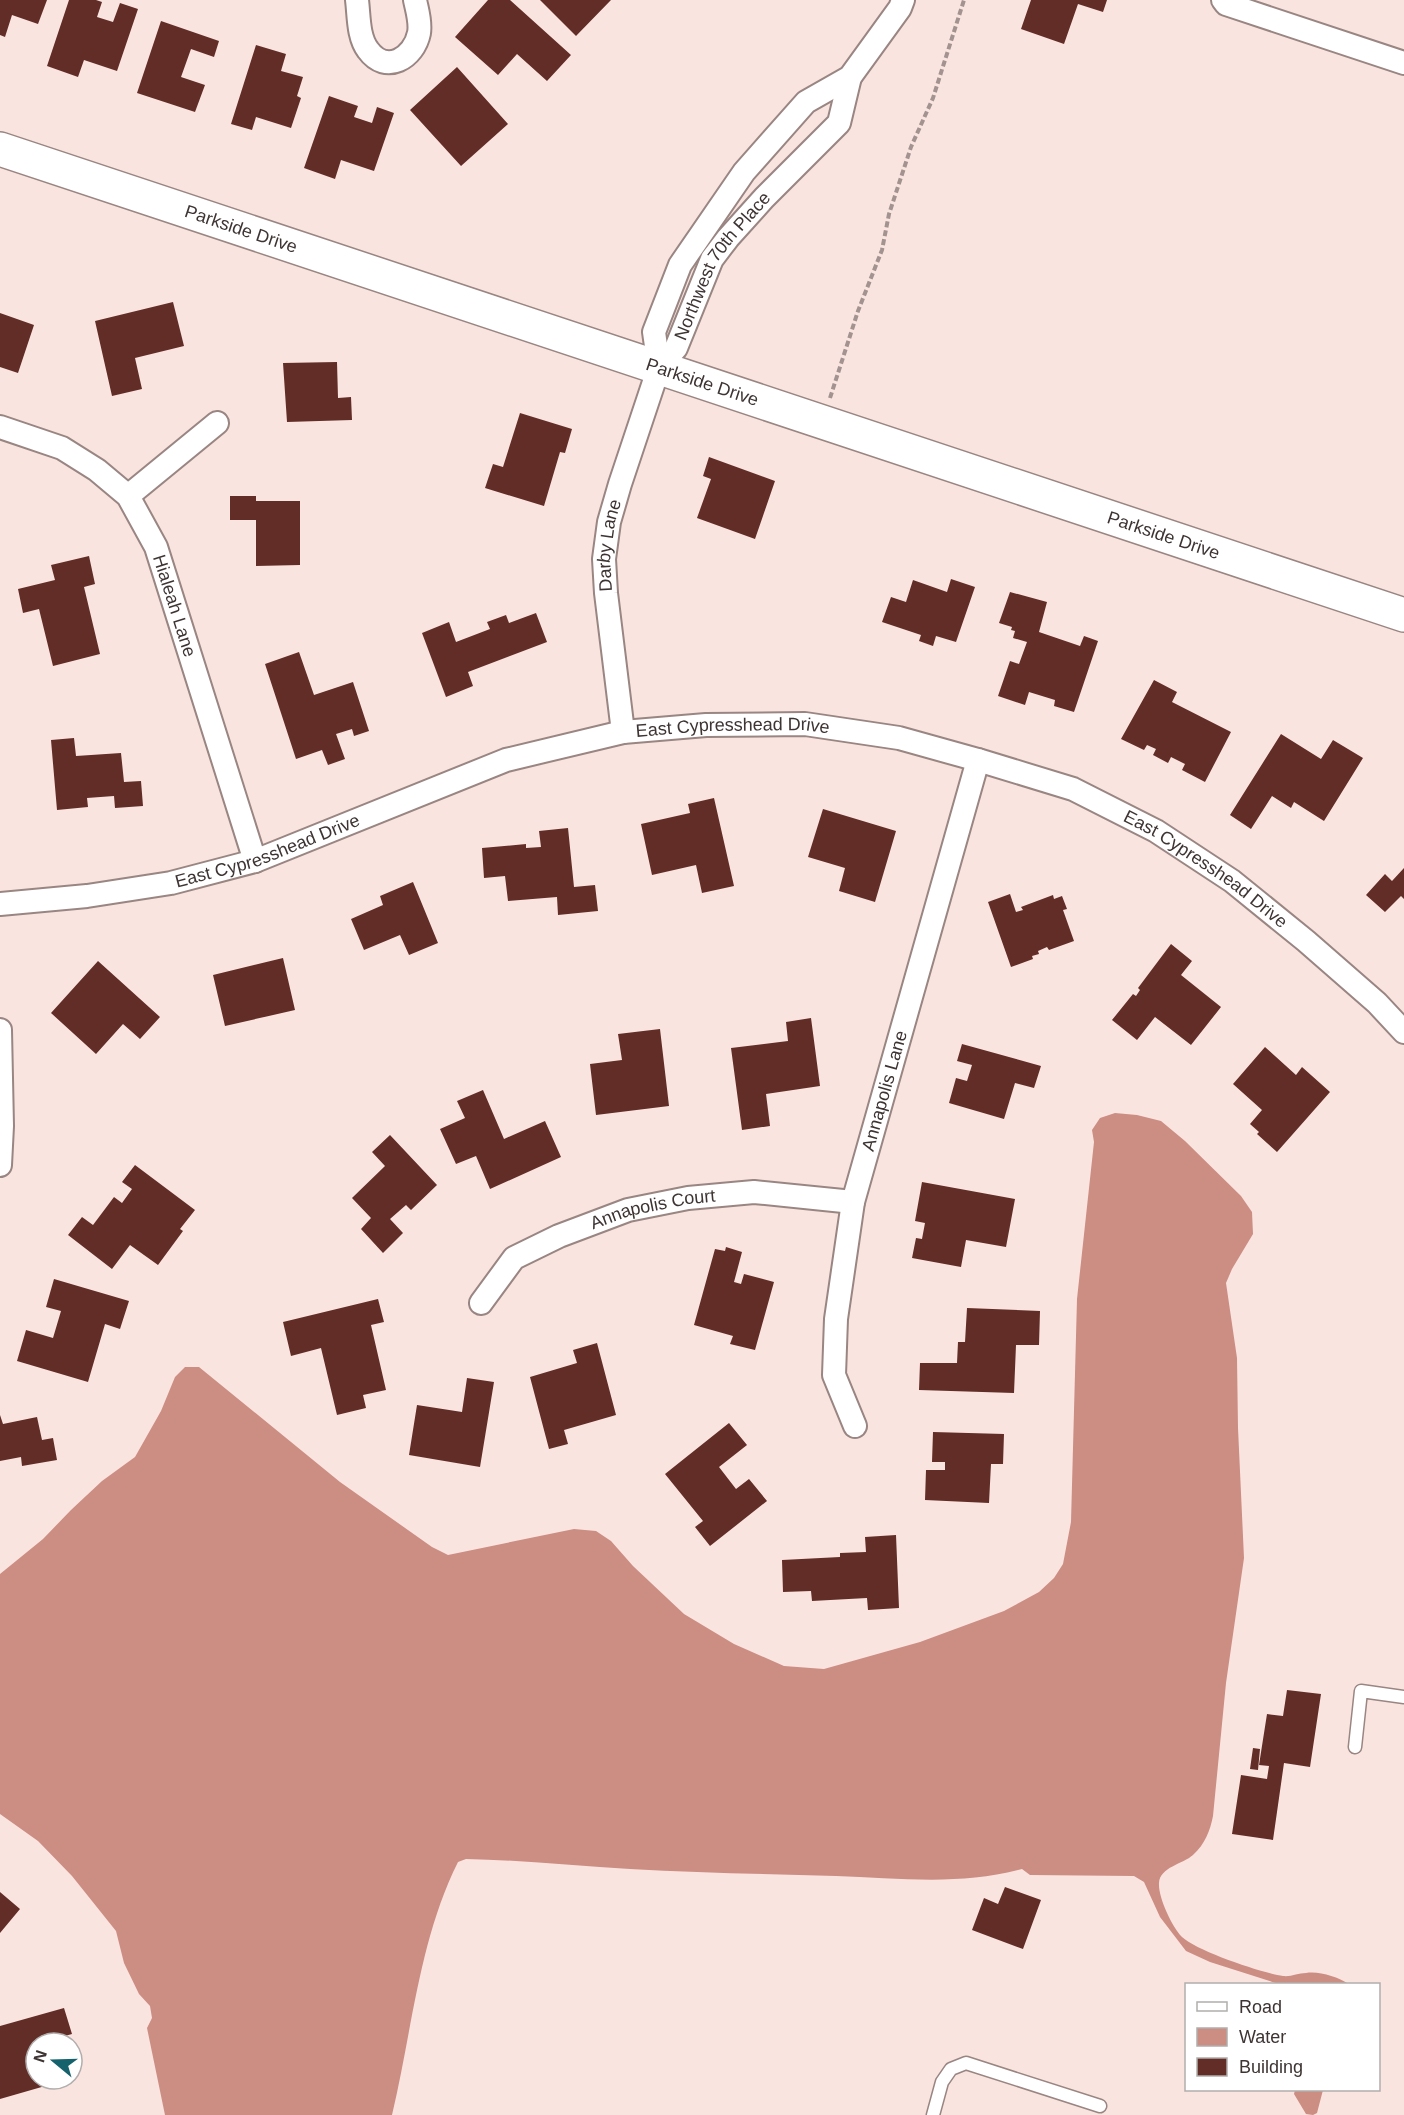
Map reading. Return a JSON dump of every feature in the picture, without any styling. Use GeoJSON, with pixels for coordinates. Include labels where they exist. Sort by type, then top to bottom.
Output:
{"type":"FeatureCollection","features":[{"type":"Feature","properties":{"kind":"street"},"geometry":{"type":"LineString","coordinates":[[357,0],[361,36],[367,49],[374,57],[395,62],[405,58],[413,48],[419,31],[415,0]]}},
{"type":"Feature","properties":{"kind":"street","name":"Northwest 70th Place"},"geometry":{"type":"LineString","coordinates":[[659,367],[676,348],[712,259],[728,238],[770,193],[839,123],[850,77],[900,8],[903,0]]}},
{"type":"Feature","properties":{"kind":"street"},"geometry":{"type":"LineString","coordinates":[[1223,0],[1226,4],[1404,63]]}},
{"type":"Feature","properties":{"kind":"street","name":"Northwest 70th Place"},"geometry":{"type":"LineString","coordinates":[[659,367],[654,332],[680,265],[744,172],[790,119],[806,102],[850,77]]}},
{"type":"Feature","properties":{"kind":"street"},"geometry":{"type":"LineString","coordinates":[[790,119],[817,146]]}},
{"type":"Feature","properties":{"kind":"street","name":"Parkside Drive"},"geometry":{"type":"LineString","coordinates":[[0,149],[1404,615]]}},
{"type":"Feature","properties":{"kind":"street"},"geometry":{"type":"LineString","coordinates":[[744,172],[770,193]]}},
{"type":"Feature","properties":{"kind":"street","name":"Darby Lane"},"geometry":{"type":"LineString","coordinates":[[623,732],[604,559],[609,522],[659,367]]}},
{"type":"Feature","properties":{"kind":"street"},"geometry":{"type":"LineString","coordinates":[[128,496],[217,423]]}},
{"type":"Feature","properties":{"kind":"street","name":"Hialeah Lane"},"geometry":{"type":"LineString","coordinates":[[0,427],[62,448],[97,470],[128,496],[156,547],[255,861]]}},
{"type":"Feature","properties":{"kind":"street","name":"East Cypresshead Drive"},"geometry":{"type":"LineString","coordinates":[[0,904],[87,896],[171,883],[255,861],[506,760],[623,732],[706,724],[805,724],[899,738],[978,760],[1073,789],[1156,831],[1232,881],[1377,1003],[1404,1032]]}},
{"type":"Feature","properties":{"kind":"street","name":"Annapolis Lane"},"geometry":{"type":"LineString","coordinates":[[855,1426],[834,1375],[836,1319],[853,1202],[978,760]]}},
{"type":"Feature","properties":{"kind":"street"},"geometry":{"type":"LineString","coordinates":[[0,1030],[2,1126],[0,1165]]}},
{"type":"Feature","properties":{"kind":"street","name":"Annapolis Court"},"geometry":{"type":"LineString","coordinates":[[482,1303],[514,1258],[559,1236],[628,1210],[688,1198],[754,1192],[853,1202]]}},
{"type":"Feature","properties":{"kind":"lane"},"geometry":{"type":"LineString","coordinates":[[1355,1747],[1361,1691],[1404,1697]]}},
{"type":"Feature","properties":{"kind":"lane"},"geometry":{"type":"LineString","coordinates":[[933,2115],[942,2082],[951,2069],[966,2063],[1100,2106]]}},
{"type":"Feature","properties":{"kind":"path"},"geometry":{"type":"LineString","coordinates":[[830,398],[858,311],[882,249],[889,214],[911,147],[933,98],[964,0]]}},
{"type":"Feature","properties":{"kind":"water"},"geometry":{"type":"Polygon","coordinates":[[[1115,1113],[1161,1121],[1185,1141],[1241,1196],[1252,1212],[1253,1234],[1226,1283],[1237,1358],[1244,1558],[1226,1683],[1213,1816],[1201,1846],[1189,1858],[1163,1873],[1159,1889],[1166,1912],[1178,1932],[1201,1949],[1230,1961],[1273,1974],[1286,1976],[1317,1973],[1347,1983],[1276,1983],[1210,1962],[1186,1951],[1160,1917],[1144,1882],[1134,1876],[1030,1875],[1022,1869],[976,1878],[906,1879],[656,1870],[466,1859],[458,1862],[445,1892],[425,1954],[392,2115],[165,2115],[147,2028],[152,2018],[150,2006],[139,1994],[124,1963],[116,1931],[72,1876],[38,1841],[0,1814],[0,1574],[43,1539],[102,1481],[135,1457],[161,1411],[175,1377],[185,1367],[199,1367],[340,1482],[432,1547],[448,1555],[574,1529],[596,1531],[611,1541],[633,1566],[684,1614],[734,1644],[784,1666],[824,1669],[920,1642],[1004,1611],[1039,1592],[1054,1578],[1063,1564],[1071,1522],[1077,1299],[1094,1142],[1092,1130],[1100,1118],[1115,1113]]]}},
{"type":"Feature","properties":{"kind":"water"},"geometry":{"type":"Polygon","coordinates":[[[1295,2091],[1323,2091],[1317,2113],[1306,2114],[1294,2094],[1295,2091]]]}},
{"type":"Feature","properties":{"kind":"building"},"geometry":{"type":"Polygon","coordinates":[[[0,0],[47,0],[38,24],[12,15],[5,37],[0,35],[0,0]]]}},
{"type":"Feature","properties":{"kind":"building"},"geometry":{"type":"Polygon","coordinates":[[[69,0],[102,2],[97,17],[113,22],[120,3],[138,9],[117,71],[84,60],[78,77],[47,66],[69,0]]]}},
{"type":"Feature","properties":{"kind":"building"},"geometry":{"type":"Polygon","coordinates":[[[488,0],[510,0],[571,55],[547,81],[517,54],[498,75],[455,37],[488,0]]]}},
{"type":"Feature","properties":{"kind":"building"},"geometry":{"type":"Polygon","coordinates":[[[540,0],[611,0],[576,36],[540,0]]]}},
{"type":"Feature","properties":{"kind":"building"},"geometry":{"type":"Polygon","coordinates":[[[1031,0],[1107,0],[1103,12],[1078,4],[1064,44],[1021,29],[1031,0]]]}},
{"type":"Feature","properties":{"kind":"building"},"geometry":{"type":"Polygon","coordinates":[[[161,21],[219,41],[214,57],[191,49],[181,77],[205,85],[195,112],[137,93],[161,21]]]}},
{"type":"Feature","properties":{"kind":"building"},"geometry":{"type":"Polygon","coordinates":[[[256,45],[286,54],[281,71],[303,77],[297,96],[301,98],[291,128],[256,117],[252,130],[231,124],[256,45]]]}},
{"type":"Feature","properties":{"kind":"building"},"geometry":{"type":"Polygon","coordinates":[[[457,67],[508,124],[461,166],[410,110],[457,67]]]}},
{"type":"Feature","properties":{"kind":"building"},"geometry":{"type":"Polygon","coordinates":[[[329,96],[358,106],[354,117],[372,123],[377,107],[394,113],[374,171],[341,160],[335,179],[304,168],[329,96]]]}},
{"type":"Feature","properties":{"kind":"building"},"geometry":{"type":"Polygon","coordinates":[[[173,302],[184,346],[135,358],[142,389],[112,396],[95,321],[173,302]]]}},
{"type":"Feature","properties":{"kind":"building"},"geometry":{"type":"Polygon","coordinates":[[[0,313],[34,325],[18,373],[0,367],[0,313]]]}},
{"type":"Feature","properties":{"kind":"building"},"geometry":{"type":"Polygon","coordinates":[[[337,362],[338,398],[351,397],[352,420],[287,422],[283,363],[337,362]]]}},
{"type":"Feature","properties":{"kind":"building"},"geometry":{"type":"Polygon","coordinates":[[[520,413],[572,429],[565,453],[560,452],[544,506],[485,488],[493,464],[503,467],[520,413]]]}},
{"type":"Feature","properties":{"kind":"building"},"geometry":{"type":"Polygon","coordinates":[[[709,457],[775,481],[755,539],[697,518],[711,479],[703,476],[709,457]]]}},
{"type":"Feature","properties":{"kind":"building"},"geometry":{"type":"Polygon","coordinates":[[[230,496],[256,496],[256,501],[300,501],[300,565],[256,566],[256,520],[230,520],[230,496]]]}},
{"type":"Feature","properties":{"kind":"building"},"geometry":{"type":"Polygon","coordinates":[[[89,556],[95,584],[84,587],[100,654],[53,666],[39,609],[23,613],[18,589],[55,580],[51,565],[89,556]]]}},
{"type":"Feature","properties":{"kind":"building"},"geometry":{"type":"Polygon","coordinates":[[[951,579],[975,587],[956,642],[936,636],[933,646],[919,641],[921,635],[882,622],[891,597],[906,602],[913,580],[947,592],[951,579]]]}},
{"type":"Feature","properties":{"kind":"building"},"geometry":{"type":"Polygon","coordinates":[[[1010,592],[1047,602],[1039,632],[1080,646],[1084,636],[1098,641],[1074,712],[1054,706],[1055,700],[1029,692],[1025,705],[998,696],[1010,661],[1019,664],[1027,642],[1013,638],[1015,631],[1011,630],[1012,627],[999,623],[1010,592]]]}},
{"type":"Feature","properties":{"kind":"building"},"geometry":{"type":"Polygon","coordinates":[[[536,613],[547,642],[468,672],[473,686],[446,697],[422,633],[449,622],[456,642],[490,629],[487,622],[506,615],[509,623],[536,613]]]}},
{"type":"Feature","properties":{"kind":"building"},"geometry":{"type":"Polygon","coordinates":[[[299,652],[314,695],[353,682],[369,731],[354,736],[352,729],[336,734],[345,759],[328,765],[322,750],[296,759],[265,664],[299,652]]]}},
{"type":"Feature","properties":{"kind":"building"},"geometry":{"type":"Polygon","coordinates":[[[1154,680],[1177,692],[1172,702],[1231,732],[1205,782],[1182,770],[1185,764],[1171,757],[1168,763],[1153,755],[1156,749],[1147,745],[1144,750],[1121,739],[1154,680]]]}},
{"type":"Feature","properties":{"kind":"building"},"geometry":{"type":"Polygon","coordinates":[[[1281,734],[1321,759],[1333,740],[1363,758],[1324,821],[1294,802],[1291,808],[1272,796],[1251,829],[1230,815],[1281,734]]]}},
{"type":"Feature","properties":{"kind":"building"},"geometry":{"type":"Polygon","coordinates":[[[74,738],[76,756],[121,753],[124,782],[141,781],[143,806],[115,808],[114,796],[87,798],[88,807],[57,810],[51,740],[74,738]]]}},
{"type":"Feature","properties":{"kind":"building"},"geometry":{"type":"Polygon","coordinates":[[[714,798],[734,886],[702,893],[696,865],[652,875],[641,824],[690,813],[688,804],[714,798]]]}},
{"type":"Feature","properties":{"kind":"building"},"geometry":{"type":"Polygon","coordinates":[[[823,809],[896,831],[875,902],[839,891],[845,868],[808,857],[823,809]]]}},
{"type":"Feature","properties":{"kind":"building"},"geometry":{"type":"Polygon","coordinates":[[[568,828],[574,887],[595,885],[598,911],[558,915],[557,897],[508,901],[505,876],[484,878],[482,848],[526,844],[526,848],[541,847],[539,831],[568,828]]]}},
{"type":"Feature","properties":{"kind":"building"},"geometry":{"type":"Polygon","coordinates":[[[1404,868],[1404,899],[1401,896],[1385,912],[1366,895],[1385,874],[1392,881],[1404,868]]]}},
{"type":"Feature","properties":{"kind":"building"},"geometry":{"type":"Polygon","coordinates":[[[413,882],[438,943],[409,955],[400,935],[364,950],[351,919],[383,905],[380,896],[413,882]]]}},
{"type":"Feature","properties":{"kind":"building"},"geometry":{"type":"Polygon","coordinates":[[[1010,894],[1016,912],[1023,910],[1021,907],[1053,895],[1054,899],[1062,896],[1067,909],[1063,910],[1074,941],[1049,950],[1047,947],[1038,951],[1039,954],[1032,956],[1033,959],[1011,967],[988,902],[1010,894]]]}},
{"type":"Feature","properties":{"kind":"building"},"geometry":{"type":"Polygon","coordinates":[[[1171,944],[1192,961],[1181,975],[1221,1007],[1191,1045],[1155,1017],[1137,1040],[1112,1020],[1133,994],[1136,996],[1140,990],[1138,988],[1171,944]]]}},
{"type":"Feature","properties":{"kind":"building"},"geometry":{"type":"Polygon","coordinates":[[[283,958],[295,1010],[225,1026],[213,975],[283,958]]]}},
{"type":"Feature","properties":{"kind":"building"},"geometry":{"type":"Polygon","coordinates":[[[98,961],[160,1017],[140,1039],[123,1024],[96,1054],[51,1013],[98,961]]]}},
{"type":"Feature","properties":{"kind":"building"},"geometry":{"type":"Polygon","coordinates":[[[811,1018],[820,1086],[766,1094],[770,1126],[742,1130],[731,1048],[788,1041],[786,1022],[811,1018]]]}},
{"type":"Feature","properties":{"kind":"building"},"geometry":{"type":"Polygon","coordinates":[[[660,1029],[669,1106],[596,1115],[590,1064],[622,1060],[618,1034],[660,1029]]]}},
{"type":"Feature","properties":{"kind":"building"},"geometry":{"type":"Polygon","coordinates":[[[962,1044],[1041,1066],[1034,1088],[1015,1083],[1004,1119],[949,1103],[956,1078],[967,1081],[972,1065],[957,1061],[962,1044]]]}},
{"type":"Feature","properties":{"kind":"building"},"geometry":{"type":"Polygon","coordinates":[[[1265,1047],[1296,1075],[1302,1067],[1330,1092],[1277,1152],[1257,1134],[1259,1132],[1250,1124],[1262,1110],[1233,1084],[1265,1047]]]}},
{"type":"Feature","properties":{"kind":"building"},"geometry":{"type":"Polygon","coordinates":[[[483,1090],[504,1139],[545,1121],[561,1157],[490,1189],[476,1156],[456,1164],[440,1129],[465,1118],[457,1101],[483,1090]]]}},
{"type":"Feature","properties":{"kind":"building"},"geometry":{"type":"Polygon","coordinates":[[[390,1135],[437,1185],[411,1210],[406,1205],[390,1219],[403,1233],[383,1253],[361,1229],[371,1218],[352,1198],[385,1166],[372,1152],[390,1135]]]}},
{"type":"Feature","properties":{"kind":"building"},"geometry":{"type":"Polygon","coordinates":[[[135,1165],[195,1210],[180,1229],[183,1231],[158,1265],[130,1245],[112,1269],[68,1235],[82,1217],[93,1225],[114,1197],[122,1203],[132,1189],[122,1182],[135,1165]]]}},
{"type":"Feature","properties":{"kind":"building"},"geometry":{"type":"Polygon","coordinates":[[[922,1182],[1015,1199],[1006,1247],[966,1240],[961,1267],[912,1258],[916,1238],[922,1239],[925,1223],[915,1221],[922,1182]]]}},
{"type":"Feature","properties":{"kind":"building"},"geometry":{"type":"Polygon","coordinates":[[[726,1247],[742,1252],[734,1282],[741,1284],[744,1274],[774,1282],[755,1350],[730,1344],[733,1336],[694,1325],[715,1249],[725,1251],[726,1247]]]}},
{"type":"Feature","properties":{"kind":"building"},"geometry":{"type":"Polygon","coordinates":[[[54,1279],[129,1301],[120,1329],[105,1324],[88,1382],[17,1361],[26,1330],[53,1338],[61,1311],[46,1307],[54,1279]]]}},
{"type":"Feature","properties":{"kind":"building"},"geometry":{"type":"Polygon","coordinates":[[[378,1299],[384,1322],[371,1325],[386,1390],[363,1395],[366,1408],[337,1415],[321,1348],[291,1356],[283,1322],[378,1299]]]}},
{"type":"Feature","properties":{"kind":"building"},"geometry":{"type":"Polygon","coordinates":[[[967,1308],[1040,1311],[1039,1345],[1016,1345],[1014,1393],[919,1390],[920,1363],[957,1363],[958,1342],[965,1342],[967,1308]]]}},
{"type":"Feature","properties":{"kind":"building"},"geometry":{"type":"Polygon","coordinates":[[[597,1343],[616,1415],[564,1430],[568,1444],[549,1449],[530,1377],[577,1363],[573,1350],[597,1343]]]}},
{"type":"Feature","properties":{"kind":"building"},"geometry":{"type":"Polygon","coordinates":[[[467,1378],[494,1382],[480,1467],[409,1455],[417,1405],[462,1412],[467,1378]]]}},
{"type":"Feature","properties":{"kind":"building"},"geometry":{"type":"Polygon","coordinates":[[[0,1415],[3,1424],[37,1417],[42,1440],[53,1438],[57,1460],[22,1466],[21,1457],[0,1461],[0,1415]]]}},
{"type":"Feature","properties":{"kind":"building"},"geometry":{"type":"Polygon","coordinates":[[[729,1423],[747,1445],[719,1467],[736,1489],[749,1479],[767,1501],[710,1546],[695,1527],[703,1521],[665,1474],[729,1423]]]}},
{"type":"Feature","properties":{"kind":"building"},"geometry":{"type":"Polygon","coordinates":[[[933,1432],[1004,1434],[1003,1464],[991,1464],[989,1503],[925,1500],[926,1470],[945,1470],[945,1462],[932,1462],[933,1432]]]}},
{"type":"Feature","properties":{"kind":"building"},"geometry":{"type":"Polygon","coordinates":[[[896,1535],[899,1608],[868,1610],[867,1598],[812,1601],[811,1591],[783,1592],[782,1560],[840,1557],[840,1553],[866,1552],[865,1537],[896,1535]]]}},
{"type":"Feature","properties":{"kind":"building"},"geometry":{"type":"Polygon","coordinates":[[[1287,1690],[1321,1694],[1310,1767],[1284,1763],[1273,1840],[1232,1834],[1241,1775],[1267,1779],[1269,1766],[1259,1765],[1267,1714],[1283,1716],[1287,1690]]]}},
{"type":"Feature","properties":{"kind":"building"},"geometry":{"type":"Polygon","coordinates":[[[1253,1748],[1260,1749],[1258,1770],[1250,1769],[1253,1748]]]}},
{"type":"Feature","properties":{"kind":"building"},"geometry":{"type":"Polygon","coordinates":[[[1005,1887],[1041,1900],[1023,1949],[972,1930],[984,1898],[998,1904],[1005,1887]]]}},
{"type":"Feature","properties":{"kind":"building"},"geometry":{"type":"Polygon","coordinates":[[[0,1892],[20,1909],[0,1933],[0,1892]]]}},
{"type":"Feature","properties":{"kind":"building"},"geometry":{"type":"Polygon","coordinates":[[[64,2008],[71,2031],[24,2031],[24,2091],[28,2091],[0,2099],[0,2026],[64,2008]]]}}]}
